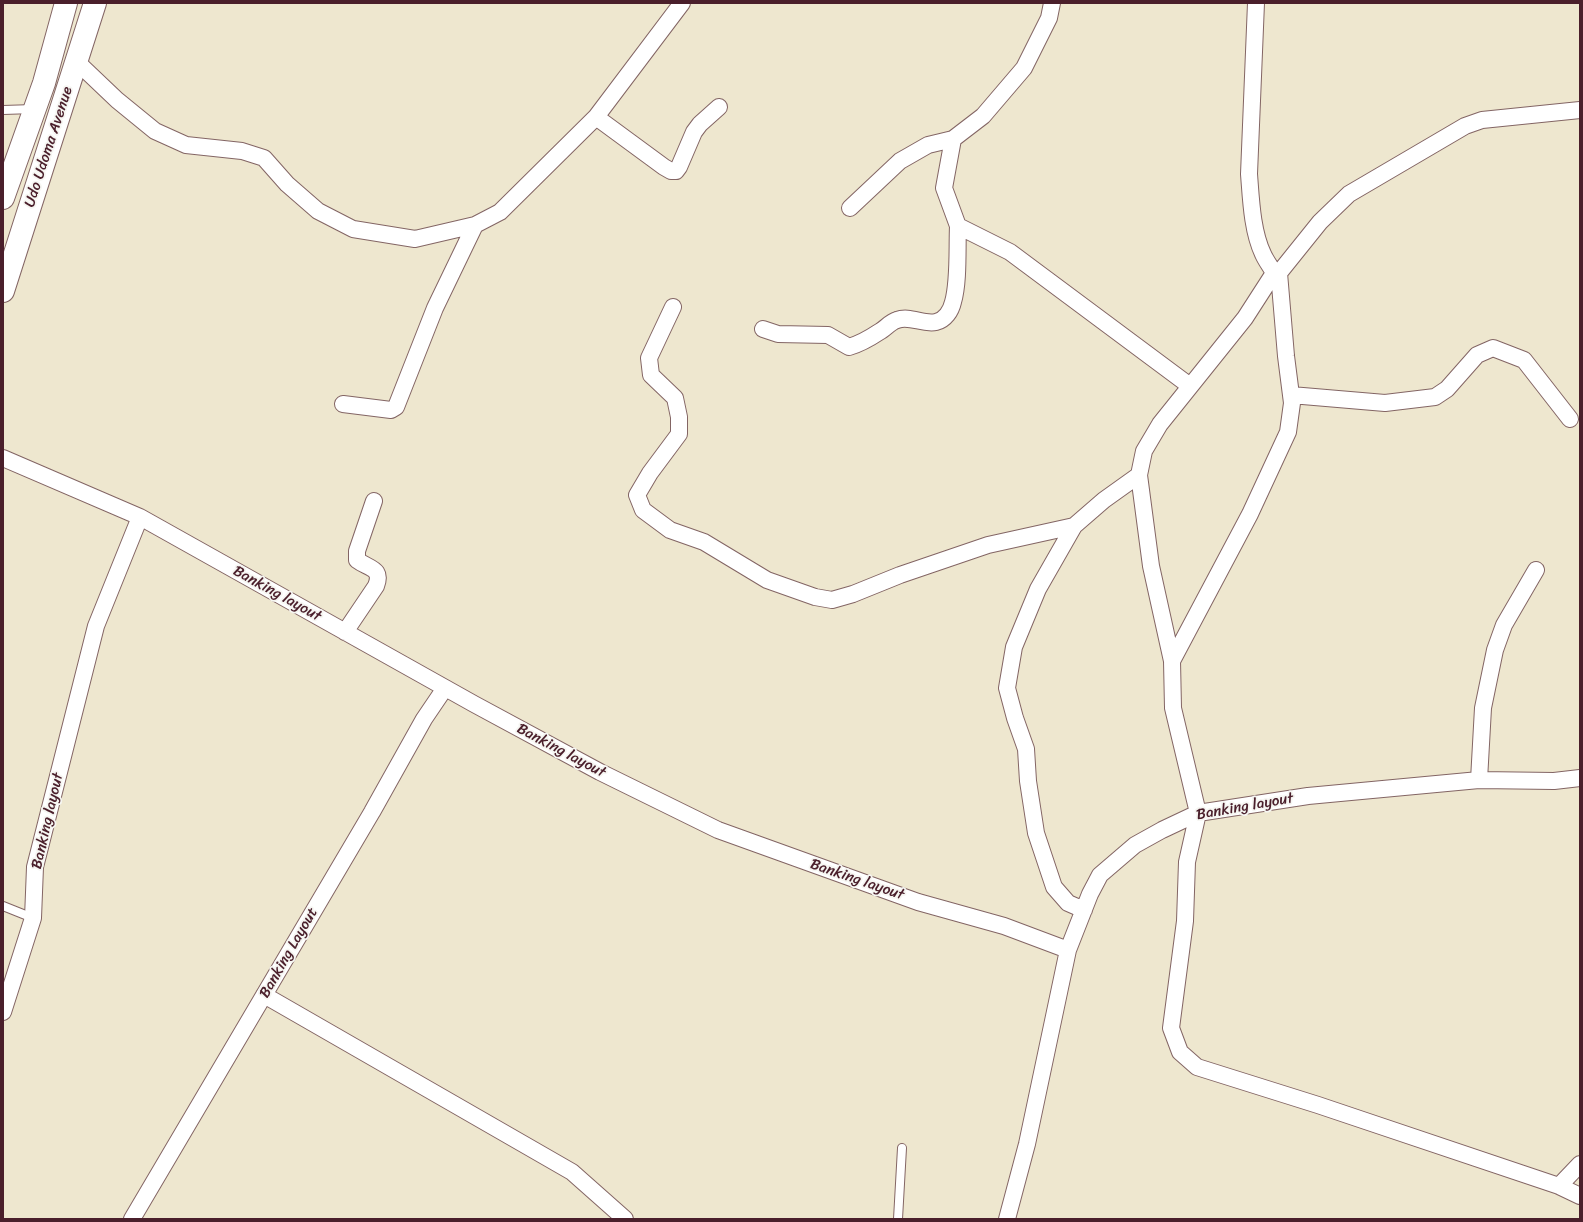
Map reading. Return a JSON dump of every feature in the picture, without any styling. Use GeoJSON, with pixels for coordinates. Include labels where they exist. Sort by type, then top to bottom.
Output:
{"type":"FeatureCollection","features":[{"type":"Feature","properties":{"kind":"main road","name":"Udo Udoma Avenue"},"geometry":{"type":"LineString","coordinates":[[3,198],[44,83],[66,3]]}},
{"type":"Feature","properties":{"kind":"main road","name":"Udo Udoma Avenue"},"geometry":{"type":"LineString","coordinates":[[3,291],[95,3]]}},
{"type":"Feature","properties":{"kind":"street"},"geometry":{"type":"LineString","coordinates":[[76,61],[117,100],[155,131],[186,145],[242,151],[264,158],[288,184],[318,211],[353,229],[415,239],[475,225],[500,212],[596,117],[682,3]]}},
{"type":"Feature","properties":{"kind":"street"},"geometry":{"type":"LineString","coordinates":[[850,208],[900,162],[928,145],[953,139],[984,116],[1024,68],[1050,18],[1052,3]]}},
{"type":"Feature","properties":{"kind":"street"},"geometry":{"type":"LineString","coordinates":[[1172,661],[1250,514],[1288,432],[1292,403],[1277,273],[1263,254],[1258,240],[1251,200],[1249,174],[1256,3]]}},
{"type":"Feature","properties":{"kind":"street"},"geometry":{"type":"LineString","coordinates":[[596,117],[671,171],[676,171],[694,132],[700,124],[719,107]]}},
{"type":"Feature","properties":{"kind":"street"},"geometry":{"type":"LineString","coordinates":[[1580,110],[1482,120],[1465,126],[1350,194],[1320,222],[1277,273],[1245,318],[1160,424],[1144,451],[1139,475],[1151,566],[1172,661],[1173,708],[1198,813],[1187,862],[1185,921],[1171,1028],[1180,1052],[1197,1067],[1560,1186],[1580,1196]]}},
{"type":"Feature","properties":{"kind":"street"},"geometry":{"type":"LineString","coordinates":[[763,329],[778,334],[828,335],[836,338],[841,344],[849,347],[878,333],[896,320],[908,318],[929,323],[937,322],[946,316],[953,303],[957,262],[958,226],[944,188],[953,139]]}},
{"type":"Feature","properties":{"kind":"street"},"geometry":{"type":"LineString","coordinates":[[343,404],[392,410],[396,407],[435,308],[475,225]]}},
{"type":"Feature","properties":{"kind":"street"},"geometry":{"type":"LineString","coordinates":[[958,226],[1010,252],[1190,386]]}},
{"type":"Feature","properties":{"kind":"street"},"geometry":{"type":"LineString","coordinates":[[673,307],[649,358],[651,374],[675,398],[679,417],[679,434],[650,473],[637,495],[643,510],[670,530],[704,542],[767,580],[815,597],[832,600],[853,594],[900,575],[988,545],[1074,526]]}},
{"type":"Feature","properties":{"kind":"street"},"geometry":{"type":"LineString","coordinates":[[1291,395],[1385,403],[1434,397],[1448,389],[1477,355],[1493,348],[1524,360],[1570,419]]}},
{"type":"Feature","properties":{"kind":"street","name":"Banking layout"},"geometry":{"type":"LineString","coordinates":[[3,458],[140,517],[445,688],[600,772],[718,830],[918,902],[1004,926],[1068,950],[1090,894],[1100,875],[1135,845],[1198,813],[1308,796],[1479,780],[1554,781],[1580,778]]}},
{"type":"Feature","properties":{"kind":"street"},"geometry":{"type":"LineString","coordinates":[[1084,910],[1068,903],[1054,887],[1036,833],[1028,781],[1026,749],[1015,718],[1007,688],[1014,647],[1038,589],[1074,526],[1104,500],[1139,475]]}},
{"type":"Feature","properties":{"kind":"street"},"geometry":{"type":"LineString","coordinates":[[345,632],[376,586],[379,579],[379,574],[376,571],[357,560],[357,551],[374,501]]}},
{"type":"Feature","properties":{"kind":"street","name":"Banking layout"},"geometry":{"type":"LineString","coordinates":[[3,1012],[33,918],[35,867],[96,626],[140,517]]}},
{"type":"Feature","properties":{"kind":"street"},"geometry":{"type":"LineString","coordinates":[[1479,780],[1483,708],[1495,650],[1504,625],[1536,570]]}},
{"type":"Feature","properties":{"kind":"street","name":"Banking Layout"},"geometry":{"type":"LineString","coordinates":[[132,1219],[372,812],[424,719],[445,688]]}},
{"type":"Feature","properties":{"kind":"street"},"geometry":{"type":"LineString","coordinates":[[1007,1219],[1027,1144],[1068,950]]}},
{"type":"Feature","properties":{"kind":"street"},"geometry":{"type":"LineString","coordinates":[[264,995],[572,1172],[625,1219]]}},
{"type":"Feature","properties":{"kind":"street"},"geometry":{"type":"LineString","coordinates":[[1560,1186],[1580,1164]]}},
{"type":"Feature","properties":{"kind":"lane"},"geometry":{"type":"LineString","coordinates":[[3,110],[34,110]]}},
{"type":"Feature","properties":{"kind":"lane"},"geometry":{"type":"LineString","coordinates":[[3,906],[33,918]]}},
{"type":"Feature","properties":{"kind":"lane"},"geometry":{"type":"LineString","coordinates":[[898,1219],[902,1148]]}}]}
